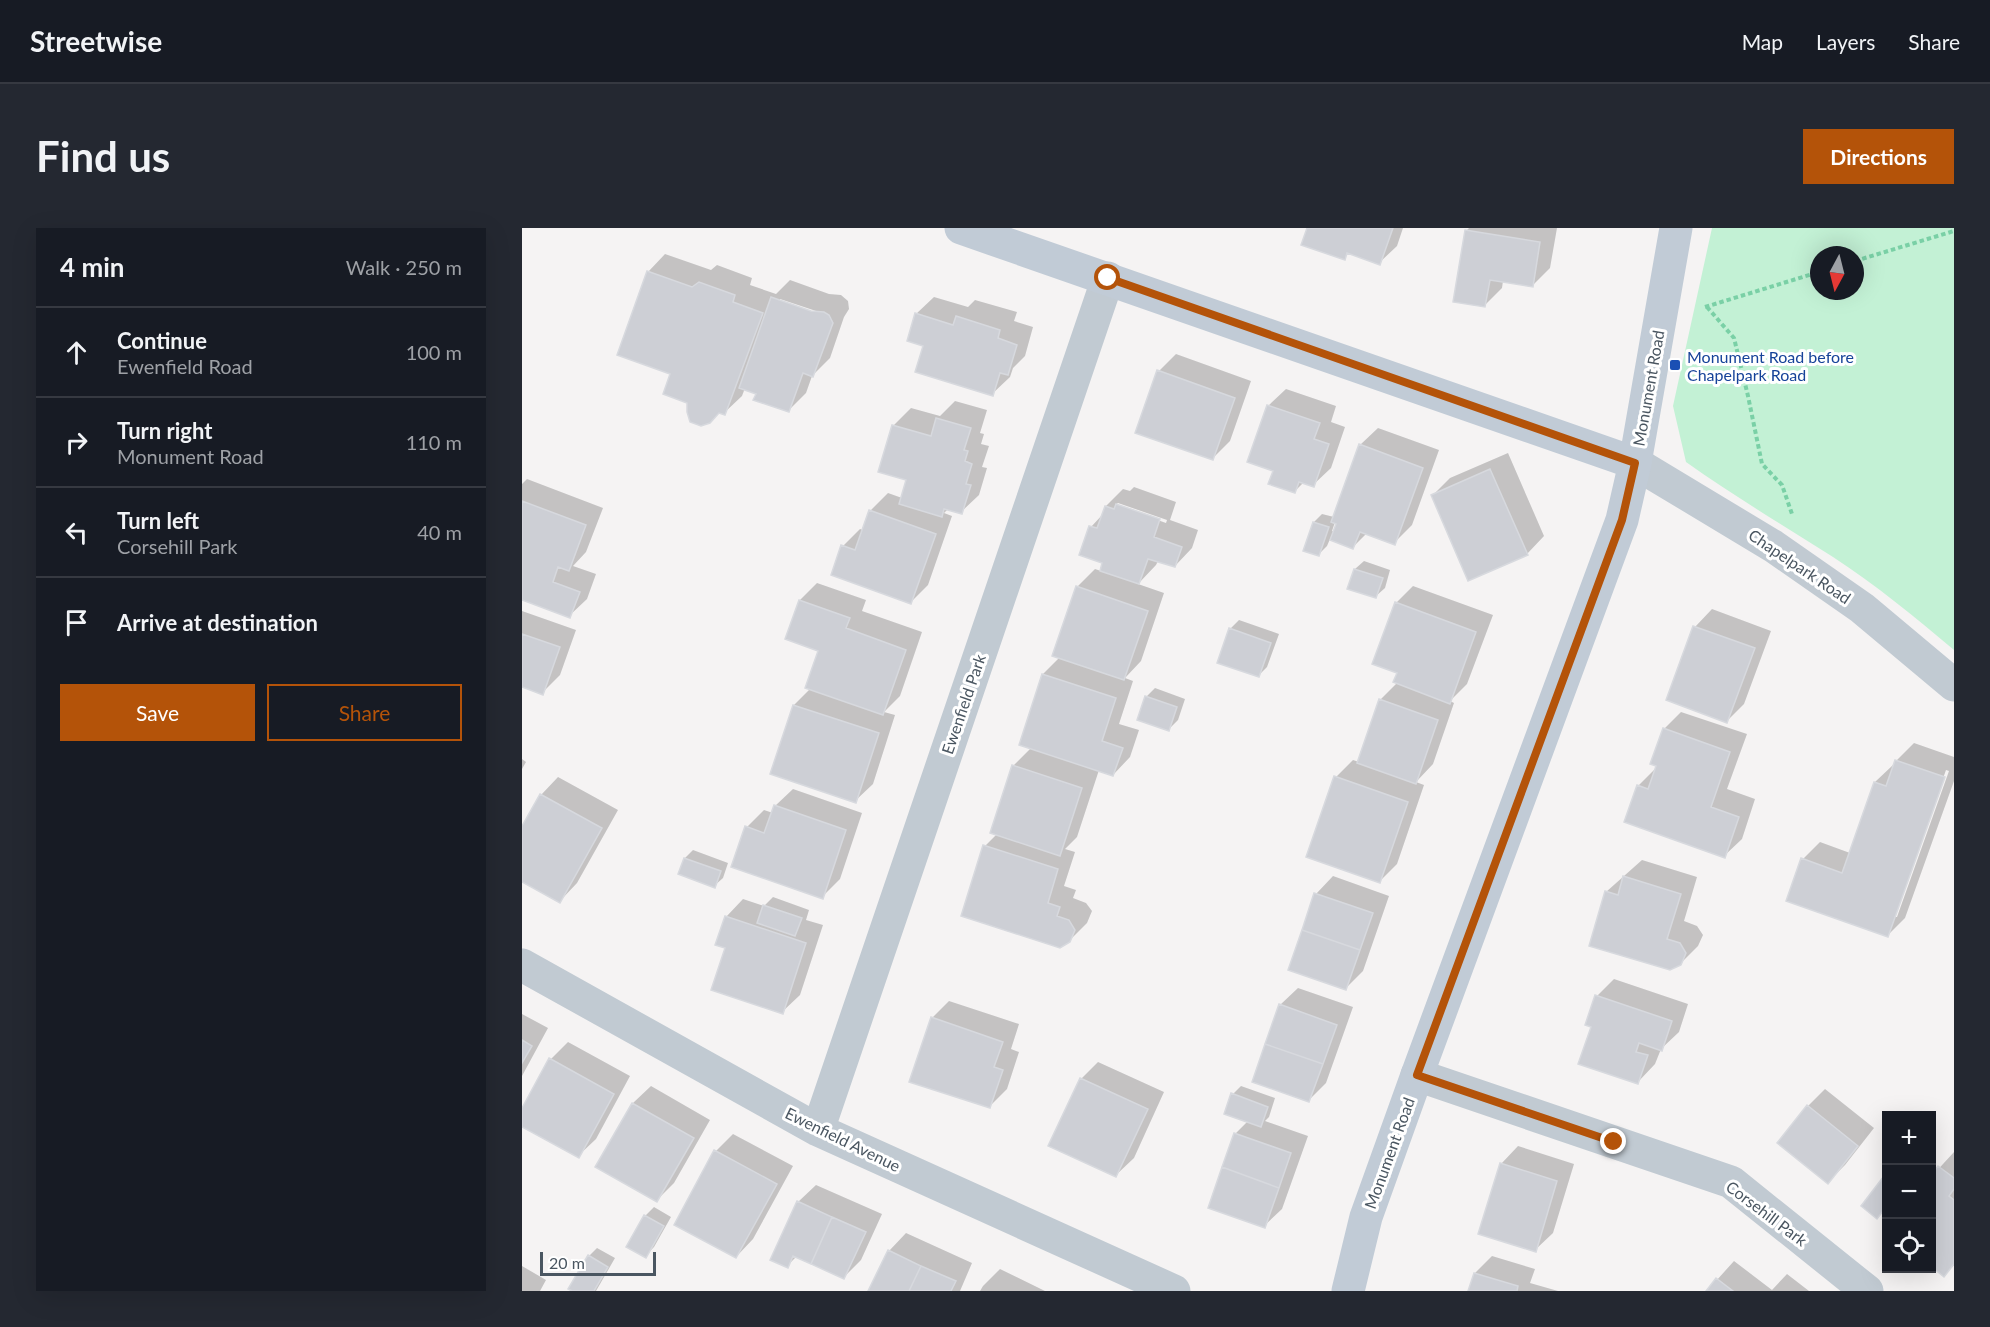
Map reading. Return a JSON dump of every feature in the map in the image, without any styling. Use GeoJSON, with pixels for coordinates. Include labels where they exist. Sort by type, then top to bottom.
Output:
{"type":"FeatureCollection","features":[{"type":"Feature","properties":{"kind":"main road"},"geometry":{"type":"LineString","coordinates":[[961,228],[1635,463]]}},
{"type":"Feature","properties":{"kind":"main road","name":"Monument Road"},"geometry":{"type":"LineString","coordinates":[[1348,1291],[1366,1217],[1622,520],[1635,463],[1676,228]]}},
{"type":"Feature","properties":{"kind":"street","name":"Ewenfield Park"},"geometry":{"type":"LineString","coordinates":[[818,1130],[1108,278]]}},
{"type":"Feature","properties":{"kind":"street","name":"Chapelpark Road"},"geometry":{"type":"LineString","coordinates":[[1635,463],[1773,546],[1862,608],[1954,685]]}},
{"type":"Feature","properties":{"kind":"street","name":"Ewenfield Avenue"},"geometry":{"type":"LineString","coordinates":[[522,965],[818,1130],[1174,1291]]}},
{"type":"Feature","properties":{"kind":"street","name":"Corsehill Park"},"geometry":{"type":"LineString","coordinates":[[1417,1075],[1731,1182],[1867,1291]]}},
{"type":"Feature","properties":{"kind":"path"},"geometry":{"type":"LineString","coordinates":[[1864,258],[1954,231]]}},
{"type":"Feature","properties":{"kind":"path"},"geometry":{"type":"LineString","coordinates":[[1773,546],[1795,521],[1782,485],[1762,464],[1749,396],[1734,338],[1707,307],[1810,276]]}},
{"type":"Feature","properties":{"kind":"green space"},"geometry":{"type":"Polygon","coordinates":[[[1712,228],[1954,228],[1954,650],[1849,568],[1686,462],[1673,406],[1712,228]]]}},
{"type":"Feature","properties":{"kind":"building"},"geometry":{"type":"Polygon","coordinates":[[[1307,228],[1393,228],[1380,265],[1347,253],[1345,260],[1301,245],[1307,228]]]}},
{"type":"Feature","properties":{"kind":"building"},"geometry":{"type":"Polygon","coordinates":[[[1465,230],[1540,242],[1533,287],[1490,280],[1485,307],[1453,302],[1465,230]]]}},
{"type":"Feature","properties":{"kind":"building"},"geometry":{"type":"Polygon","coordinates":[[[647,271],[692,287],[699,282],[735,295],[733,302],[763,313],[725,415],[719,413],[710,423],[701,426],[690,422],[687,403],[663,394],[670,374],[617,355],[647,271]]]}},
{"type":"Feature","properties":{"kind":"building"},"geometry":{"type":"Polygon","coordinates":[[[771,297],[811,311],[824,312],[829,315],[833,323],[813,377],[803,373],[789,412],[753,400],[756,394],[739,388],[771,297]]]}},
{"type":"Feature","properties":{"kind":"building"},"geometry":{"type":"Polygon","coordinates":[[[915,313],[953,325],[956,316],[1000,330],[998,338],[1017,345],[1008,375],[1000,373],[993,396],[915,372],[923,346],[907,341],[915,313]]]}},
{"type":"Feature","properties":{"kind":"building"},"geometry":{"type":"Polygon","coordinates":[[[1157,370],[1235,398],[1213,460],[1135,433],[1157,370]]]}},
{"type":"Feature","properties":{"kind":"building"},"geometry":{"type":"Polygon","coordinates":[[[1267,405],[1320,423],[1314,439],[1329,444],[1314,487],[1299,482],[1295,493],[1268,484],[1273,471],[1247,462],[1267,405]]]}},
{"type":"Feature","properties":{"kind":"building"},"geometry":{"type":"Polygon","coordinates":[[[936,418],[971,428],[964,450],[968,451],[965,461],[972,464],[966,484],[971,485],[962,514],[944,509],[942,517],[899,504],[906,480],[878,472],[892,425],[931,436],[936,418]]]}},
{"type":"Feature","properties":{"kind":"building"},"geometry":{"type":"Polygon","coordinates":[[[1359,444],[1423,468],[1395,545],[1360,532],[1353,549],[1330,540],[1336,524],[1331,522],[1359,444]]]}},
{"type":"Feature","properties":{"kind":"building"},"geometry":{"type":"Polygon","coordinates":[[[1490,469],[1528,555],[1468,581],[1431,495],[1490,469]]]}},
{"type":"Feature","properties":{"kind":"building"},"geometry":{"type":"Polygon","coordinates":[[[522,501],[586,525],[569,571],[558,567],[553,582],[580,592],[570,618],[522,600],[522,501]]]}},
{"type":"Feature","properties":{"kind":"building"},"geometry":{"type":"Polygon","coordinates":[[[1116,504],[1160,519],[1154,537],[1182,547],[1175,567],[1148,559],[1139,584],[1100,571],[1102,563],[1079,555],[1089,526],[1097,528],[1105,506],[1114,509],[1116,504]]]}},
{"type":"Feature","properties":{"kind":"building"},"geometry":{"type":"Polygon","coordinates":[[[869,510],[936,534],[911,604],[831,575],[841,545],[855,550],[869,510]]]}},
{"type":"Feature","properties":{"kind":"building"},"geometry":{"type":"Polygon","coordinates":[[[1313,522],[1329,527],[1319,556],[1303,551],[1313,522]]]}},
{"type":"Feature","properties":{"kind":"building"},"geometry":{"type":"Polygon","coordinates":[[[1354,569],[1383,578],[1376,598],[1347,589],[1354,569]]]}},
{"type":"Feature","properties":{"kind":"building"},"geometry":{"type":"Polygon","coordinates":[[[1076,586],[1148,611],[1124,680],[1052,656],[1076,586]]]}},
{"type":"Feature","properties":{"kind":"building"},"geometry":{"type":"Polygon","coordinates":[[[799,600],[850,618],[846,628],[906,650],[883,715],[805,688],[818,651],[785,639],[799,600]]]}},
{"type":"Feature","properties":{"kind":"building"},"geometry":{"type":"Polygon","coordinates":[[[1395,602],[1476,632],[1450,704],[1393,682],[1397,673],[1372,664],[1395,602]]]}},
{"type":"Feature","properties":{"kind":"building"},"geometry":{"type":"Polygon","coordinates":[[[1693,626],[1755,648],[1727,723],[1666,700],[1693,626]]]}},
{"type":"Feature","properties":{"kind":"building"},"geometry":{"type":"Polygon","coordinates":[[[1229,628],[1271,643],[1259,677],[1217,663],[1229,628]]]}},
{"type":"Feature","properties":{"kind":"building"},"geometry":{"type":"Polygon","coordinates":[[[522,634],[560,647],[543,695],[522,687],[522,634]]]}},
{"type":"Feature","properties":{"kind":"building"},"geometry":{"type":"Polygon","coordinates":[[[1042,674],[1116,698],[1102,741],[1123,748],[1113,776],[1019,745],[1042,674]]]}},
{"type":"Feature","properties":{"kind":"building"},"geometry":{"type":"Polygon","coordinates":[[[1145,696],[1177,707],[1169,731],[1137,720],[1145,696]]]}},
{"type":"Feature","properties":{"kind":"building"},"geometry":{"type":"Polygon","coordinates":[[[1379,699],[1438,720],[1416,784],[1357,763],[1379,699]]]}},
{"type":"Feature","properties":{"kind":"building"},"geometry":{"type":"Polygon","coordinates":[[[793,705],[879,733],[856,803],[770,774],[793,705]]]}},
{"type":"Feature","properties":{"kind":"building"},"geometry":{"type":"Polygon","coordinates":[[[1663,728],[1730,752],[1711,807],[1739,817],[1725,858],[1624,822],[1637,785],[1648,789],[1656,766],[1650,764],[1663,728]]]}},
{"type":"Feature","properties":{"kind":"building"},"geometry":{"type":"Polygon","coordinates":[[[1895,760],[1945,777],[1888,937],[1786,901],[1801,858],[1842,873],[1874,782],[1886,786],[1895,760]]]}},
{"type":"Feature","properties":{"kind":"building"},"geometry":{"type":"Polygon","coordinates":[[[1012,765],[1082,788],[1060,856],[990,833],[1012,765]]]}},
{"type":"Feature","properties":{"kind":"building"},"geometry":{"type":"Polygon","coordinates":[[[1334,776],[1408,802],[1380,883],[1306,857],[1334,776]]]}},
{"type":"Feature","properties":{"kind":"building"},"geometry":{"type":"Polygon","coordinates":[[[540,794],[602,828],[560,903],[522,882],[522,826],[540,794]]]}},
{"type":"Feature","properties":{"kind":"building"},"geometry":{"type":"Polygon","coordinates":[[[774,805],[846,830],[823,899],[731,867],[745,826],[764,833],[774,805]]]}},
{"type":"Feature","properties":{"kind":"building"},"geometry":{"type":"Polygon","coordinates":[[[983,845],[1058,869],[1048,903],[1060,907],[1057,916],[1069,920],[1075,930],[1070,942],[1060,948],[961,916],[983,845]]]}},
{"type":"Feature","properties":{"kind":"building"},"geometry":{"type":"Polygon","coordinates":[[[684,858],[721,871],[715,888],[678,874],[684,858]]]}},
{"type":"Feature","properties":{"kind":"building"},"geometry":{"type":"Polygon","coordinates":[[[1623,876],[1681,894],[1667,939],[1680,943],[1686,953],[1681,965],[1670,970],[1589,946],[1605,891],[1618,895],[1623,876]]]}},
{"type":"Feature","properties":{"kind":"building"},"geometry":{"type":"Polygon","coordinates":[[[1314,893],[1373,913],[1360,950],[1302,930],[1314,893]]]}},
{"type":"Feature","properties":{"kind":"building"},"geometry":{"type":"Polygon","coordinates":[[[763,905],[802,918],[795,936],[757,923],[763,905]]]}},
{"type":"Feature","properties":{"kind":"building"},"geometry":{"type":"Polygon","coordinates":[[[725,916],[806,943],[783,1014],[711,990],[725,948],[715,945],[725,916]]]}},
{"type":"Feature","properties":{"kind":"building"},"geometry":{"type":"Polygon","coordinates":[[[1302,930],[1360,950],[1346,990],[1288,970],[1302,930]]]}},
{"type":"Feature","properties":{"kind":"building"},"geometry":{"type":"Polygon","coordinates":[[[1595,995],[1672,1021],[1662,1051],[1639,1043],[1636,1052],[1648,1055],[1638,1084],[1578,1064],[1591,1027],[1585,1025],[1595,995]]]}},
{"type":"Feature","properties":{"kind":"building"},"geometry":{"type":"Polygon","coordinates":[[[1279,1004],[1337,1025],[1323,1064],[1265,1044],[1279,1004]]]}},
{"type":"Feature","properties":{"kind":"building"},"geometry":{"type":"Polygon","coordinates":[[[931,1017],[1003,1042],[994,1067],[1003,1070],[990,1108],[909,1082],[931,1017]]]}},
{"type":"Feature","properties":{"kind":"building"},"geometry":{"type":"Polygon","coordinates":[[[522,1040],[532,1046],[522,1063],[522,1040]]]}},
{"type":"Feature","properties":{"kind":"building"},"geometry":{"type":"Polygon","coordinates":[[[1265,1044],[1323,1064],[1309,1102],[1252,1082],[1265,1044]]]}},
{"type":"Feature","properties":{"kind":"building"},"geometry":{"type":"Polygon","coordinates":[[[549,1058],[614,1094],[579,1158],[522,1127],[522,1108],[549,1058]]]}},
{"type":"Feature","properties":{"kind":"building"},"geometry":{"type":"Polygon","coordinates":[[[1080,1078],[1148,1109],[1116,1177],[1048,1146],[1080,1078]]]}},
{"type":"Feature","properties":{"kind":"building"},"geometry":{"type":"Polygon","coordinates":[[[1231,1093],[1268,1107],[1261,1127],[1224,1114],[1231,1093]]]}},
{"type":"Feature","properties":{"kind":"building"},"geometry":{"type":"Polygon","coordinates":[[[632,1103],[694,1138],[657,1202],[595,1167],[632,1103]]]}},
{"type":"Feature","properties":{"kind":"building"},"geometry":{"type":"Polygon","coordinates":[[[1807,1105],[1858,1146],[1828,1184],[1777,1143],[1807,1105]]]}},
{"type":"Feature","properties":{"kind":"building"},"geometry":{"type":"Polygon","coordinates":[[[1234,1133],[1291,1153],[1279,1188],[1222,1167],[1234,1133]]]}},
{"type":"Feature","properties":{"kind":"building"},"geometry":{"type":"Polygon","coordinates":[[[714,1150],[777,1184],[736,1258],[674,1225],[714,1150]]]}},
{"type":"Feature","properties":{"kind":"building"},"geometry":{"type":"Polygon","coordinates":[[[1500,1163],[1557,1181],[1536,1252],[1478,1234],[1500,1163]]]}},
{"type":"Feature","properties":{"kind":"building"},"geometry":{"type":"Polygon","coordinates":[[[1938,1166],[1954,1178],[1954,1189],[1949,1196],[1954,1200],[1954,1264],[1944,1277],[1936,1270],[1936,1169],[1938,1166]]]}},
{"type":"Feature","properties":{"kind":"building"},"geometry":{"type":"Polygon","coordinates":[[[1222,1167],[1279,1188],[1265,1228],[1208,1208],[1222,1167]]]}},
{"type":"Feature","properties":{"kind":"building"},"geometry":{"type":"Polygon","coordinates":[[[1882,1179],[1882,1212],[1877,1219],[1861,1206],[1882,1179]]]}},
{"type":"Feature","properties":{"kind":"building"},"geometry":{"type":"Polygon","coordinates":[[[797,1201],[832,1217],[811,1264],[793,1256],[788,1268],[770,1260],[797,1201]]]}},
{"type":"Feature","properties":{"kind":"building"},"geometry":{"type":"Polygon","coordinates":[[[644,1215],[664,1226],[646,1258],[626,1247],[644,1215]]]}},
{"type":"Feature","properties":{"kind":"building"},"geometry":{"type":"Polygon","coordinates":[[[832,1217],[866,1232],[844,1279],[811,1264],[832,1217]]]}},
{"type":"Feature","properties":{"kind":"building"},"geometry":{"type":"Polygon","coordinates":[[[888,1250],[921,1266],[909,1291],[868,1291],[888,1250]]]}},
{"type":"Feature","properties":{"kind":"building"},"geometry":{"type":"Polygon","coordinates":[[[588,1255],[608,1267],[594,1291],[568,1289],[588,1255]]]}},
{"type":"Feature","properties":{"kind":"building"},"geometry":{"type":"Polygon","coordinates":[[[921,1266],[956,1281],[951,1291],[909,1291],[921,1266]]]}},
{"type":"Feature","properties":{"kind":"building"},"geometry":{"type":"Polygon","coordinates":[[[1474,1273],[1518,1286],[1517,1291],[1468,1291],[1474,1273]]]}},
{"type":"Feature","properties":{"kind":"building"},"geometry":{"type":"Polygon","coordinates":[[[1716,1278],[1733,1291],[1706,1291],[1716,1278]]]}},
{"type":"Feature","properties":{"kind":"place","name":"Monument Road before Chapelpark Road"},"geometry":{"type":"Point","coordinates":[1675,365]}},
{"type":"Feature","properties":{"kind":"route"},"geometry":{"type":"LineString","coordinates":[[1108,278],[1635,463],[1622,520],[1417,1075],[1614,1142]]}}]}
